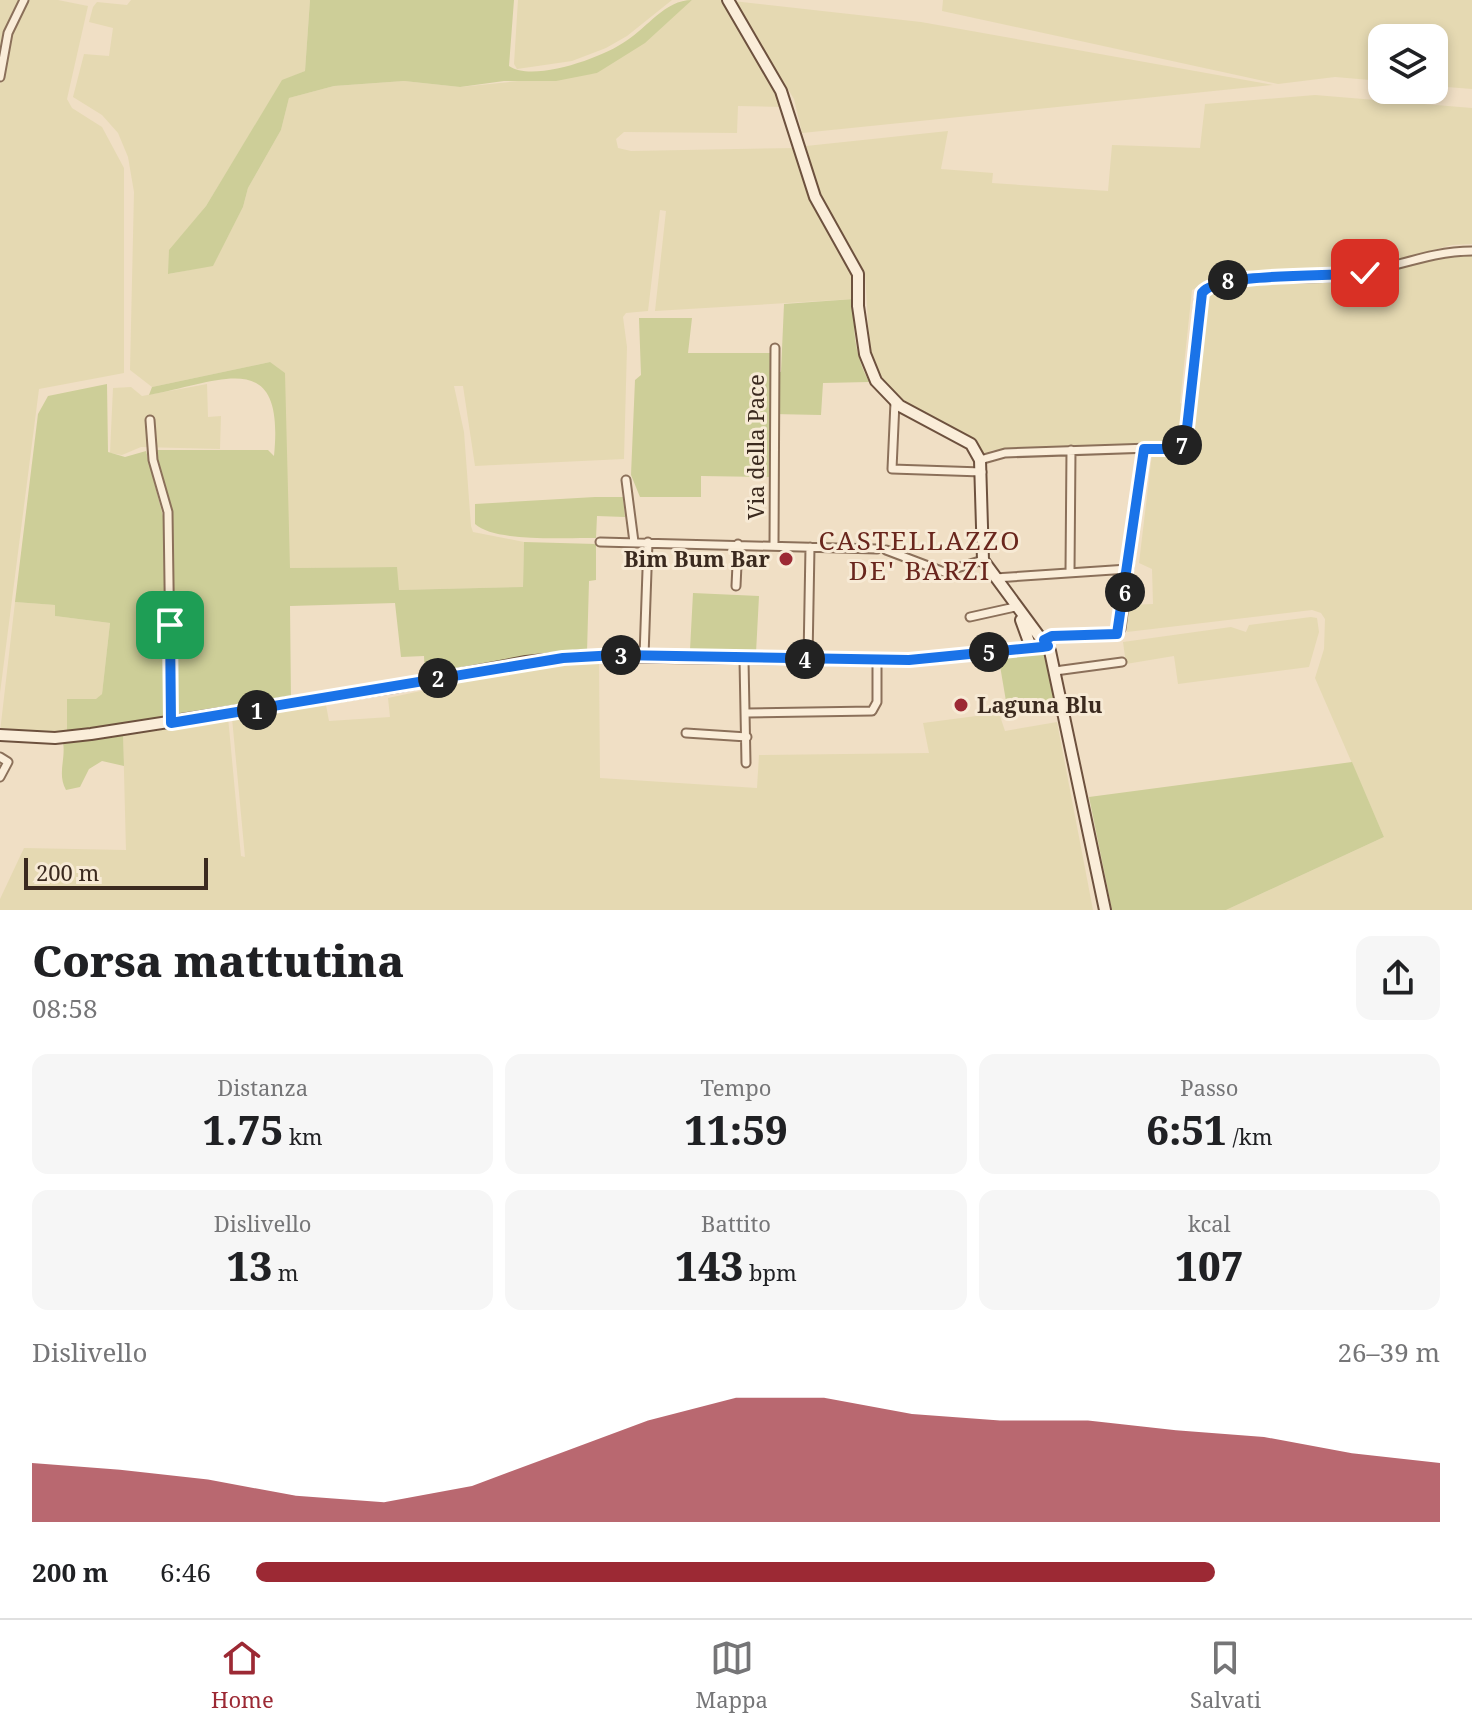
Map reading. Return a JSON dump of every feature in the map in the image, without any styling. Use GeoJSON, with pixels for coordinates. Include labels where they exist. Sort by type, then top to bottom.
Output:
{"type":"FeatureCollection","features":[{"type":"Feature","properties":{"kind":"street"},"geometry":{"type":"LineString","coordinates":[[0,77],[8,33],[24,0]]}},
{"type":"Feature","properties":{"kind":"street"},"geometry":{"type":"LineString","coordinates":[[728,0],[781,91],[815,197],[858,274],[858,306],[865,354],[876,381],[895,402],[963,439],[981,466],[983,560],[1015,607],[1043,640],[1055,671],[1105,910]]}},
{"type":"Feature","properties":{"kind":"street"},"geometry":{"type":"LineString","coordinates":[[895,402],[892,469],[981,466],[995,454],[1176,449],[1184,442],[1197,310],[1208,286],[1238,279],[1344,276],[1384,269],[1433,253],[1472,251]]}},
{"type":"Feature","properties":{"kind":"street","name":"Via della Pace"},"geometry":{"type":"LineString","coordinates":[[774,545],[775,348]]}},
{"type":"Feature","properties":{"kind":"street"},"geometry":{"type":"LineString","coordinates":[[150,420],[153,460],[168,512],[171,723]]}},
{"type":"Feature","properties":{"kind":"street"},"geometry":{"type":"LineString","coordinates":[[0,735],[55,738],[171,723],[526,662],[599,655],[877,660],[1025,646],[1052,636],[1117,634],[1144,449]]}},
{"type":"Feature","properties":{"kind":"street"},"geometry":{"type":"LineString","coordinates":[[1070,572],[1071,450]]}},
{"type":"Feature","properties":{"kind":"street"},"geometry":{"type":"LineString","coordinates":[[626,480],[634,542]]}},
{"type":"Feature","properties":{"kind":"street"},"geometry":{"type":"LineString","coordinates":[[600,542],[882,550],[944,572],[983,560]]}},
{"type":"Feature","properties":{"kind":"street"},"geometry":{"type":"LineString","coordinates":[[644,656],[648,542]]}},
{"type":"Feature","properties":{"kind":"street"},"geometry":{"type":"LineString","coordinates":[[736,586],[738,544]]}},
{"type":"Feature","properties":{"kind":"street"},"geometry":{"type":"LineString","coordinates":[[808,659],[810,547]]}},
{"type":"Feature","properties":{"kind":"street"},"geometry":{"type":"LineString","coordinates":[[995,578],[1128,569]]}},
{"type":"Feature","properties":{"kind":"street"},"geometry":{"type":"LineString","coordinates":[[970,617],[1015,607]]}},
{"type":"Feature","properties":{"kind":"street"},"geometry":{"type":"LineString","coordinates":[[1015,607],[1025,646]]}},
{"type":"Feature","properties":{"kind":"street"},"geometry":{"type":"LineString","coordinates":[[744,660],[746,763]]}},
{"type":"Feature","properties":{"kind":"street"},"geometry":{"type":"LineString","coordinates":[[747,713],[872,711],[877,702],[877,660]]}},
{"type":"Feature","properties":{"kind":"street"},"geometry":{"type":"LineString","coordinates":[[1055,671],[1122,662]]}},
{"type":"Feature","properties":{"kind":"street"},"geometry":{"type":"LineString","coordinates":[[686,733],[747,737]]}},
{"type":"Feature","properties":{"kind":"street"},"geometry":{"type":"LineString","coordinates":[[0,757],[8,762],[0,777]]}},
{"type":"Feature","properties":{"kind":"shaded area"},"geometry":{"type":"Polygon","coordinates":[[[0,0],[21,0],[6,29],[0,63],[0,0]]]}},
{"type":"Feature","properties":{"kind":"shaded area"},"geometry":{"type":"Polygon","coordinates":[[[28,0],[58,0],[88,6],[67,99],[72,108],[102,127],[124,168],[124,373],[39,389],[0,693],[0,85],[17,12],[28,0]]]}},
{"type":"Feature","properties":{"kind":"shaded area"},"geometry":{"type":"Polygon","coordinates":[[[131,0],[310,0],[305,71],[282,81],[206,206],[170,250],[169,274],[213,265],[243,207],[248,188],[281,130],[289,98],[334,86],[404,81],[460,87],[597,73],[692,0],[723,0],[779,96],[782,107],[738,106],[737,133],[624,132],[616,139],[618,148],[631,151],[796,148],[855,274],[854,299],[655,311],[666,211],[660,210],[648,311],[626,313],[623,317],[627,347],[624,459],[475,466],[463,386],[454,386],[464,432],[473,532],[524,542],[523,587],[398,590],[396,567],[288,568],[270,362],[152,387],[130,370],[134,192],[128,157],[118,133],[102,115],[73,97],[84,54],[109,56],[113,28],[89,22],[93,7],[97,2],[127,5],[131,0]]]}},
{"type":"Feature","properties":{"kind":"shaded area"},"geometry":{"type":"Polygon","coordinates":[[[518,0],[672,0],[627,36],[606,48],[572,61],[517,69],[514,64],[518,0]]]}},
{"type":"Feature","properties":{"kind":"shaded area"},"geometry":{"type":"Polygon","coordinates":[[[943,0],[1472,0],[1472,89],[1448,87],[1448,24],[1368,24],[1368,80],[1335,77],[1278,84],[942,11],[943,0]]]}},
{"type":"Feature","properties":{"kind":"shaded area"},"geometry":{"type":"Polygon","coordinates":[[[733,1],[921,22],[1273,85],[802,133],[794,99],[733,1]]]}},
{"type":"Feature","properties":{"kind":"shaded area"},"geometry":{"type":"Polygon","coordinates":[[[1315,95],[1368,99],[1368,104],[1472,108],[1472,244],[1452,245],[1359,270],[1236,275],[1214,279],[1192,290],[1180,403],[1183,404],[1181,438],[1173,446],[1130,444],[993,450],[983,454],[974,443],[896,400],[883,386],[870,354],[865,273],[821,201],[806,146],[948,131],[941,169],[993,173],[992,183],[1108,191],[1112,145],[1200,148],[1205,104],[1315,95]]]}},
{"type":"Feature","properties":{"kind":"shaded area"},"geometry":{"type":"Polygon","coordinates":[[[1439,253],[1472,253],[1472,910],[1226,910],[1384,837],[1315,678],[1324,649],[1325,619],[1321,613],[1312,610],[1127,632],[1127,605],[1153,604],[1152,569],[1139,563],[1152,454],[1167,456],[1188,450],[1204,299],[1214,286],[1267,281],[1353,283],[1439,253]]]}},
{"type":"Feature","properties":{"kind":"shaded area"},"geometry":{"type":"Polygon","coordinates":[[[207,384],[208,417],[221,416],[220,449],[141,447],[122,455],[110,453],[113,388],[131,387],[142,396],[207,384]]]}},
{"type":"Feature","properties":{"kind":"shaded area"},"geometry":{"type":"Polygon","coordinates":[[[15,602],[56,605],[55,616],[110,623],[102,694],[97,699],[67,699],[67,734],[0,732],[15,602]]]}},
{"type":"Feature","properties":{"kind":"shaded area"},"geometry":{"type":"Polygon","coordinates":[[[1317,618],[1319,632],[1309,667],[1178,684],[1174,656],[1126,664],[1123,642],[1231,627],[1246,632],[1249,625],[1317,618]]]}},
{"type":"Feature","properties":{"kind":"shaded area"},"geometry":{"type":"Polygon","coordinates":[[[599,663],[600,778],[757,788],[759,755],[929,753],[923,723],[999,713],[1005,731],[1057,722],[1093,910],[0,910],[0,899],[24,848],[126,850],[123,734],[228,717],[241,856],[245,857],[232,718],[326,705],[329,721],[390,717],[388,698],[548,664],[599,663]]]}},
{"type":"Feature","properties":{"kind":"green space"},"geometry":{"type":"Polygon","coordinates":[[[310,0],[514,0],[509,66],[534,72],[568,66],[602,54],[626,41],[673,4],[692,0],[645,43],[597,73],[556,81],[504,81],[460,87],[404,81],[334,86],[289,98],[281,130],[248,188],[243,207],[213,266],[168,274],[169,250],[206,206],[282,80],[305,71],[310,0]]]}},
{"type":"Feature","properties":{"kind":"green space"},"geometry":{"type":"Polygon","coordinates":[[[854,299],[856,342],[869,382],[823,383],[821,415],[773,414],[770,477],[701,476],[701,497],[640,497],[631,475],[635,380],[641,375],[639,318],[692,318],[688,353],[771,353],[770,370],[781,372],[784,304],[854,299]]]}},
{"type":"Feature","properties":{"kind":"green space"},"geometry":{"type":"Polygon","coordinates":[[[270,362],[285,373],[290,568],[397,567],[399,590],[523,587],[524,542],[596,544],[596,580],[589,581],[587,652],[425,677],[424,656],[401,657],[395,603],[290,606],[291,701],[176,718],[172,518],[155,450],[268,450],[274,456],[275,421],[270,398],[259,385],[243,379],[224,379],[149,395],[152,387],[270,362]]]}},
{"type":"Feature","properties":{"kind":"green space"},"geometry":{"type":"Polygon","coordinates":[[[107,384],[108,452],[125,457],[146,451],[164,520],[167,718],[67,732],[67,699],[96,699],[102,694],[110,623],[55,616],[55,605],[15,602],[38,414],[48,396],[107,384]]]}},
{"type":"Feature","properties":{"kind":"green space"},"geometry":{"type":"Polygon","coordinates":[[[623,497],[625,517],[597,516],[596,538],[515,537],[485,530],[475,524],[475,504],[623,497]]]}},
{"type":"Feature","properties":{"kind":"green space"},"geometry":{"type":"Polygon","coordinates":[[[693,593],[759,596],[756,653],[690,650],[693,593]]]}},
{"type":"Feature","properties":{"kind":"green space"},"geometry":{"type":"Polygon","coordinates":[[[1039,650],[1047,658],[1056,701],[1007,707],[998,654],[1039,650]]]}},
{"type":"Feature","properties":{"kind":"green space"},"geometry":{"type":"Polygon","coordinates":[[[123,734],[124,766],[102,761],[89,769],[80,787],[66,790],[62,778],[63,742],[123,734]]]}},
{"type":"Feature","properties":{"kind":"green space"},"geometry":{"type":"Polygon","coordinates":[[[1352,762],[1384,837],[1226,910],[1112,910],[1089,797],[1352,762]]]}},
{"type":"Feature","properties":{"kind":"place","name":"Bim Bum Bar"},"geometry":{"type":"Point","coordinates":[786,559]}},
{"type":"Feature","properties":{"kind":"place","name":"Laguna Blu"},"geometry":{"type":"Point","coordinates":[961,705]}},
{"type":"Feature","properties":{"kind":"district","name":"CASTELLAZZO DE' BARZI"},"geometry":{"type":"Point","coordinates":[920,556]}},
{"type":"Feature","properties":{"kind":"route"},"geometry":{"type":"LineString","coordinates":[[170,625],[171,723],[526,662],[583,656],[909,660],[1048,646],[1044,640],[1052,636],[1117,634],[1121,629],[1144,449],[1176,449],[1186,437],[1197,310],[1206,287],[1238,279],[1365,273]]}}]}
